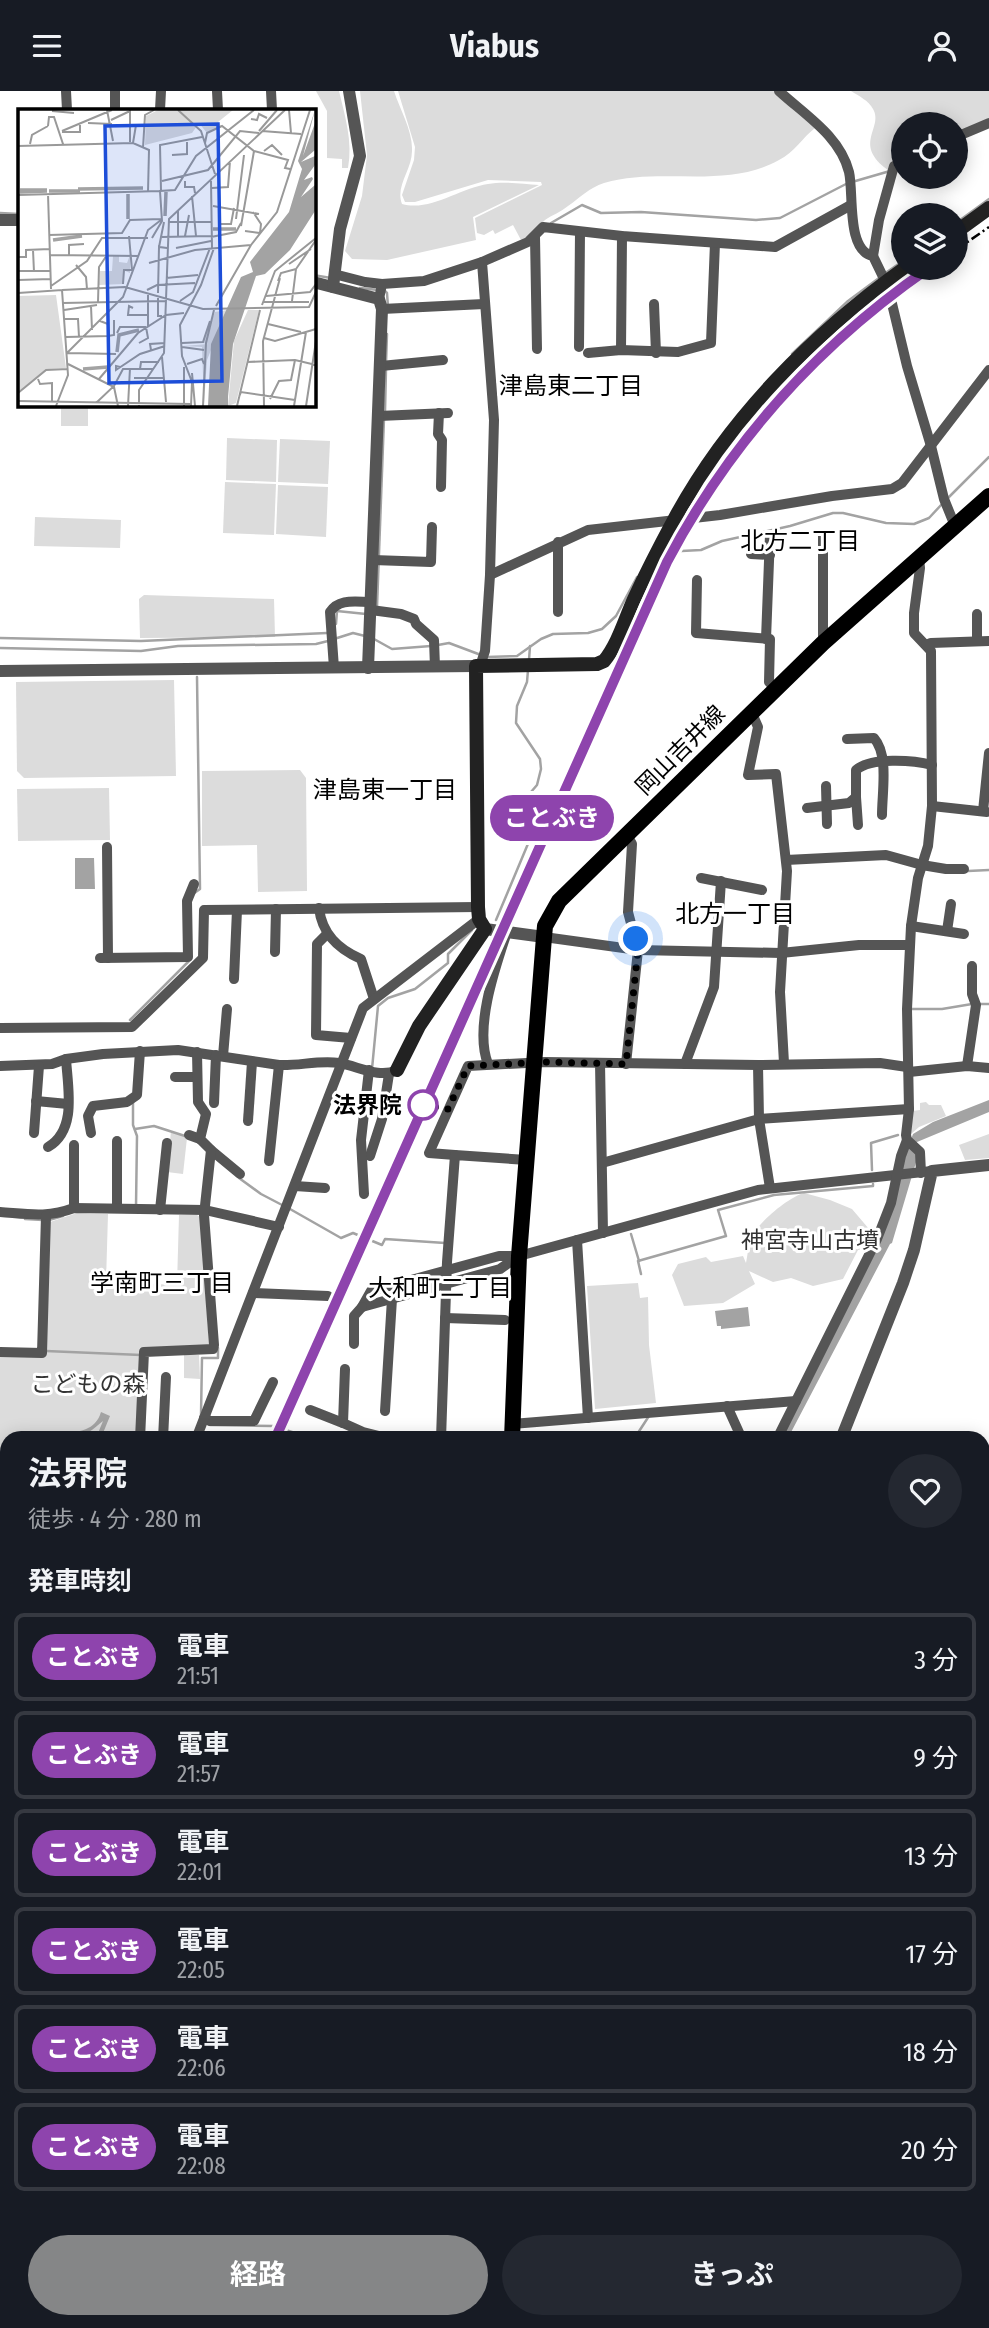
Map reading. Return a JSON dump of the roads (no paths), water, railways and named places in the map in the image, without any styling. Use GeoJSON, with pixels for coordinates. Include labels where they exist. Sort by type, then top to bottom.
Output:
{"type":"FeatureCollection","features":[{"type":"Feature","properties":{"kind":"main road"},"geometry":{"type":"LineString","coordinates":[[968,223],[989,208]]}},
{"type":"Feature","properties":{"kind":"main road"},"geometry":{"type":"LineString","coordinates":[[393,1072],[480,918],[481,660],[597,664],[604,661],[673,518],[720,449],[773,384],[829,329],[891,274]]}},
{"type":"Feature","properties":{"kind":"main road","name":"岡山吉井線"},"geometry":{"type":"LineString","coordinates":[[512,1431],[519,1256],[545,926],[559,901],[775,688],[989,496]]}},
{"type":"Feature","properties":{"kind":"street"},"geometry":{"type":"LineString","coordinates":[[66,91],[67,109]]}},
{"type":"Feature","properties":{"kind":"street"},"geometry":{"type":"LineString","coordinates":[[115,91],[115,109]]}},
{"type":"Feature","properties":{"kind":"street"},"geometry":{"type":"LineString","coordinates":[[160,91],[160,109]]}},
{"type":"Feature","properties":{"kind":"street"},"geometry":{"type":"LineString","coordinates":[[217,91],[218,109]]}},
{"type":"Feature","properties":{"kind":"street"},"geometry":{"type":"LineString","coordinates":[[271,91],[272,109]]}},
{"type":"Feature","properties":{"kind":"street"},"geometry":{"type":"LineString","coordinates":[[334,279],[340,229],[360,156],[349,91]]}},
{"type":"Feature","properties":{"kind":"street"},"geometry":{"type":"LineString","coordinates":[[779,91],[831,137],[845,158],[851,182],[851,205],[859,246],[873,256]]}},
{"type":"Feature","properties":{"kind":"street"},"geometry":{"type":"LineString","coordinates":[[968,132],[989,123]]}},
{"type":"Feature","properties":{"kind":"street"},"geometry":{"type":"LineString","coordinates":[[891,174],[873,256],[885,277],[945,502],[955,526]]}},
{"type":"Feature","properties":{"kind":"street"},"geometry":{"type":"LineString","coordinates":[[383,298],[424,281],[482,263],[535,237],[543,227],[622,236],[775,247],[851,205]]}},
{"type":"Feature","properties":{"kind":"street"},"geometry":{"type":"LineString","coordinates":[[0,220],[18,220]]}},
{"type":"Feature","properties":{"kind":"street"},"geometry":{"type":"LineString","coordinates":[[580,232],[584,350],[678,352],[711,343],[715,243]]}},
{"type":"Feature","properties":{"kind":"street"},"geometry":{"type":"LineString","coordinates":[[621,351],[622,236]]}},
{"type":"Feature","properties":{"kind":"street"},"geometry":{"type":"LineString","coordinates":[[535,237],[537,349]]}},
{"type":"Feature","properties":{"kind":"street"},"geometry":{"type":"LineString","coordinates":[[0,671],[435,667],[481,660],[490,575],[494,420],[482,263]]}},
{"type":"Feature","properties":{"kind":"street"},"geometry":{"type":"LineString","coordinates":[[315,282],[334,279],[383,298],[484,304]]}},
{"type":"Feature","properties":{"kind":"street"},"geometry":{"type":"LineString","coordinates":[[369,668],[377,560],[385,366],[383,298]]}},
{"type":"Feature","properties":{"kind":"street"},"geometry":{"type":"LineString","coordinates":[[654,304],[656,353]]}},
{"type":"Feature","properties":{"kind":"street"},"geometry":{"type":"LineString","coordinates":[[385,366],[443,360]]}},
{"type":"Feature","properties":{"kind":"street"},"geometry":{"type":"LineString","coordinates":[[490,575],[588,530],[673,518],[720,516],[832,496],[892,489],[902,483],[989,370]]}},
{"type":"Feature","properties":{"kind":"street"},"geometry":{"type":"LineString","coordinates":[[383,416],[443,413],[438,434],[442,440],[441,487]]}},
{"type":"Feature","properties":{"kind":"street"},"geometry":{"type":"LineString","coordinates":[[377,560],[431,562],[432,527]]}},
{"type":"Feature","properties":{"kind":"street"},"geometry":{"type":"LineString","coordinates":[[766,639],[770,535]]}},
{"type":"Feature","properties":{"kind":"street"},"geometry":{"type":"LineString","coordinates":[[823,643],[824,535]]}},
{"type":"Feature","properties":{"kind":"street"},"geometry":{"type":"LineString","coordinates":[[558,542],[558,612]]}},
{"type":"Feature","properties":{"kind":"street"},"geometry":{"type":"LineString","coordinates":[[751,554],[770,555]]}},
{"type":"Feature","properties":{"kind":"street"},"geometry":{"type":"LineString","coordinates":[[844,1431],[914,1249],[922,1172],[920,1152],[908,1141],[906,1135],[909,1109],[911,926],[928,846],[932,806],[931,651],[914,633],[919,558]]}},
{"type":"Feature","properties":{"kind":"street"},"geometry":{"type":"LineString","coordinates":[[697,580],[696,633],[770,639],[769,682],[775,688]]}},
{"type":"Feature","properties":{"kind":"street"},"geometry":{"type":"LineString","coordinates":[[334,668],[330,612],[336,604],[401,614],[415,621],[435,645],[435,667]]}},
{"type":"Feature","properties":{"kind":"street"},"geometry":{"type":"LineString","coordinates":[[976,614],[977,641]]}},
{"type":"Feature","properties":{"kind":"street"},"geometry":{"type":"LineString","coordinates":[[926,645],[989,641]]}},
{"type":"Feature","properties":{"kind":"street"},"geometry":{"type":"LineString","coordinates":[[751,712],[758,727],[748,775],[776,774],[786,860],[787,902],[781,953],[780,1019],[784,1063]]}},
{"type":"Feature","properties":{"kind":"street"},"geometry":{"type":"LineString","coordinates":[[847,740],[874,738],[880,744],[882,815]]}},
{"type":"Feature","properties":{"kind":"street"},"geometry":{"type":"LineString","coordinates":[[932,806],[986,812],[989,753]]}},
{"type":"Feature","properties":{"kind":"street"},"geometry":{"type":"LineString","coordinates":[[858,825],[856,770],[863,764],[914,761],[932,765]]}},
{"type":"Feature","properties":{"kind":"street"},"geometry":{"type":"LineString","coordinates":[[826,786],[827,824]]}},
{"type":"Feature","properties":{"kind":"street"},"geometry":{"type":"LineString","coordinates":[[807,808],[849,803],[856,797]]}},
{"type":"Feature","properties":{"kind":"street"},"geometry":{"type":"LineString","coordinates":[[626,1064],[638,950],[628,912],[632,844],[627,835]]}},
{"type":"Feature","properties":{"kind":"street"},"geometry":{"type":"LineString","coordinates":[[107,847],[104,958],[188,957],[187,901],[194,884]]}},
{"type":"Feature","properties":{"kind":"street"},"geometry":{"type":"LineString","coordinates":[[786,860],[886,855],[922,865],[964,869]]}},
{"type":"Feature","properties":{"kind":"street"},"geometry":{"type":"LineString","coordinates":[[701,878],[762,890]]}},
{"type":"Feature","properties":{"kind":"street"},"geometry":{"type":"LineString","coordinates":[[685,1065],[713,993],[721,881]]}},
{"type":"Feature","properties":{"kind":"street"},"geometry":{"type":"LineString","coordinates":[[947,931],[951,904]]}},
{"type":"Feature","properties":{"kind":"street"},"geometry":{"type":"LineString","coordinates":[[319,908],[320,918],[330,939],[349,954],[361,959],[374,999]]}},
{"type":"Feature","properties":{"kind":"street"},"geometry":{"type":"LineString","coordinates":[[0,1028],[132,1027],[203,958],[204,910],[319,908],[480,918],[507,932],[638,950],[781,953],[859,945],[910,945]]}},
{"type":"Feature","properties":{"kind":"street"},"geometry":{"type":"LineString","coordinates":[[275,952],[276,909]]}},
{"type":"Feature","properties":{"kind":"street"},"geometry":{"type":"LineString","coordinates":[[234,979],[237,910]]}},
{"type":"Feature","properties":{"kind":"street"},"geometry":{"type":"LineString","coordinates":[[199,1431],[363,1008],[480,918]]}},
{"type":"Feature","properties":{"kind":"street"},"geometry":{"type":"LineString","coordinates":[[911,926],[964,934]]}},
{"type":"Feature","properties":{"kind":"street"},"geometry":{"type":"LineString","coordinates":[[488,1064],[484,1053],[487,996],[507,932]]}},
{"type":"Feature","properties":{"kind":"street"},"geometry":{"type":"LineString","coordinates":[[327,933],[317,944],[316,1035],[351,1038]]}},
{"type":"Feature","properties":{"kind":"street"},"geometry":{"type":"LineString","coordinates":[[967,1066],[976,1003],[972,994],[972,966]]}},
{"type":"Feature","properties":{"kind":"street"},"geometry":{"type":"LineString","coordinates":[[214,1103],[218,1057],[227,1009]]}},
{"type":"Feature","properties":{"kind":"street"},"geometry":{"type":"LineString","coordinates":[[0,1066],[52,1065],[66,1059],[140,1054],[197,1055],[279,1065],[342,1063],[369,1070],[393,1072],[370,1156]]}},
{"type":"Feature","properties":{"kind":"street"},"geometry":{"type":"LineString","coordinates":[[91,1133],[88,1116],[93,1106],[127,1102],[137,1095],[140,1054]]}},
{"type":"Feature","properties":{"kind":"street"},"geometry":{"type":"LineString","coordinates":[[197,1055],[198,1102],[206,1114],[195,1137],[240,1174]]}},
{"type":"Feature","properties":{"kind":"street"},"geometry":{"type":"LineString","coordinates":[[48,1147],[61,1138],[67,1121],[66,1059]]}},
{"type":"Feature","properties":{"kind":"street"},"geometry":{"type":"LineString","coordinates":[[248,1121],[252,1062]]}},
{"type":"Feature","properties":{"kind":"street"},"geometry":{"type":"LineString","coordinates":[[600,1063],[603,1233]]}},
{"type":"Feature","properties":{"kind":"street"},"geometry":{"type":"LineString","coordinates":[[527,1160],[429,1153],[468,1066],[880,1063],[908,1069],[967,1066],[989,1068]]}},
{"type":"Feature","properties":{"kind":"street"},"geometry":{"type":"LineString","coordinates":[[270,1161],[279,1065]]}},
{"type":"Feature","properties":{"kind":"street"},"geometry":{"type":"LineString","coordinates":[[758,1065],[759,1119],[770,1188]]}},
{"type":"Feature","properties":{"kind":"street"},"geometry":{"type":"LineString","coordinates":[[34,1133],[39,1066]]}},
{"type":"Feature","properties":{"kind":"street"},"geometry":{"type":"LineString","coordinates":[[364,1194],[361,1140],[369,1070]]}},
{"type":"Feature","properties":{"kind":"street"},"geometry":{"type":"LineString","coordinates":[[175,1077],[196,1077]]}},
{"type":"Feature","properties":{"kind":"street"},"geometry":{"type":"LineString","coordinates":[[36,1101],[68,1104]]}},
{"type":"Feature","properties":{"kind":"street"},"geometry":{"type":"LineString","coordinates":[[601,1163],[759,1119],[909,1109]]}},
{"type":"Feature","properties":{"kind":"street"},"geometry":{"type":"LineString","coordinates":[[117,1141],[117,1208]]}},
{"type":"Feature","properties":{"kind":"street"},"geometry":{"type":"LineString","coordinates":[[781,1431],[872,1249],[891,1203],[901,1156],[908,1141]]}},
{"type":"Feature","properties":{"kind":"street"},"geometry":{"type":"LineString","coordinates":[[160,1210],[167,1143]]}},
{"type":"Feature","properties":{"kind":"street"},"geometry":{"type":"LineString","coordinates":[[74,1145],[74,1208]]}},
{"type":"Feature","properties":{"kind":"street"},"geometry":{"type":"LineString","coordinates":[[139,1431],[144,1352],[213,1349],[204,1213],[211,1150]]}},
{"type":"Feature","properties":{"kind":"street"},"geometry":{"type":"LineString","coordinates":[[441,1431],[447,1270],[455,1155]]}},
{"type":"Feature","properties":{"kind":"street"},"geometry":{"type":"LineString","coordinates":[[354,1344],[354,1316],[371,1291],[499,1256],[519,1256],[770,1188],[989,1165]]}},
{"type":"Feature","properties":{"kind":"street"},"geometry":{"type":"LineString","coordinates":[[295,1186],[325,1188]]}},
{"type":"Feature","properties":{"kind":"street"},"geometry":{"type":"LineString","coordinates":[[3,1216],[46,1219],[74,1208],[117,1208],[204,1213],[278,1227]]}},
{"type":"Feature","properties":{"kind":"street"},"geometry":{"type":"LineString","coordinates":[[0,1352],[42,1351],[46,1219]]}},
{"type":"Feature","properties":{"kind":"street"},"geometry":{"type":"LineString","coordinates":[[577,1240],[588,1418]]}},
{"type":"Feature","properties":{"kind":"street"},"geometry":{"type":"LineString","coordinates":[[362,1307],[500,1269],[519,1256]]}},
{"type":"Feature","properties":{"kind":"street"},"geometry":{"type":"LineString","coordinates":[[401,1283],[404,1296]]}},
{"type":"Feature","properties":{"kind":"street"},"geometry":{"type":"LineString","coordinates":[[253,1293],[328,1296]]}},
{"type":"Feature","properties":{"kind":"street"},"geometry":{"type":"LineString","coordinates":[[385,1411],[392,1299]]}},
{"type":"Feature","properties":{"kind":"street"},"geometry":{"type":"LineString","coordinates":[[445,1318],[505,1320]]}},
{"type":"Feature","properties":{"kind":"street"},"geometry":{"type":"LineString","coordinates":[[343,1423],[345,1369]]}},
{"type":"Feature","properties":{"kind":"street"},"geometry":{"type":"LineString","coordinates":[[163,1431],[166,1377]]}},
{"type":"Feature","properties":{"kind":"street"},"geometry":{"type":"LineString","coordinates":[[204,1418],[211,1421],[254,1421],[273,1382]]}},
{"type":"Feature","properties":{"kind":"street"},"geometry":{"type":"LineString","coordinates":[[512,1431],[588,1418],[796,1401]]}},
{"type":"Feature","properties":{"kind":"street"},"geometry":{"type":"LineString","coordinates":[[727,1406],[738,1431]]}},
{"type":"Feature","properties":{"kind":"street"},"geometry":{"type":"LineString","coordinates":[[310,1410],[364,1431]]}},
{"type":"Feature","properties":{"kind":"waterway"},"geometry":{"type":"LineString","coordinates":[[852,182],[890,171]]}},
{"type":"Feature","properties":{"kind":"waterway"},"geometry":{"type":"LineString","coordinates":[[551,223],[582,205],[601,213],[641,212],[756,220],[780,218],[846,184]]}},
{"type":"Feature","properties":{"kind":"waterway"},"geometry":{"type":"LineString","coordinates":[[968,214],[989,199]]}},
{"type":"Feature","properties":{"kind":"waterway"},"geometry":{"type":"LineString","coordinates":[[0,213],[18,214]]}},
{"type":"Feature","properties":{"kind":"waterway"},"geometry":{"type":"LineString","coordinates":[[884,274],[891,269]]}},
{"type":"Feature","properties":{"kind":"waterway"},"geometry":{"type":"LineString","coordinates":[[315,275],[331,278]]}},
{"type":"Feature","properties":{"kind":"waterway"},"geometry":{"type":"LineString","coordinates":[[792,354],[848,301],[879,278]]}},
{"type":"Feature","properties":{"kind":"waterway"},"geometry":{"type":"LineString","coordinates":[[360,288],[378,290]]}},
{"type":"Feature","properties":{"kind":"waterway"},"geometry":{"type":"LineString","coordinates":[[384,290],[387,293],[388,307]]}},
{"type":"Feature","properties":{"kind":"waterway"},"geometry":{"type":"LineString","coordinates":[[386,363],[387,334]]}},
{"type":"Feature","properties":{"kind":"waterway"},"geometry":{"type":"LineString","coordinates":[[385,412],[386,369]]}},
{"type":"Feature","properties":{"kind":"waterway"},"geometry":{"type":"LineString","coordinates":[[377,607],[384,418]]}},
{"type":"Feature","properties":{"kind":"waterway"},"geometry":{"type":"LineString","coordinates":[[947,499],[989,457]]}},
{"type":"Feature","properties":{"kind":"waterway"},"geometry":{"type":"LineString","coordinates":[[662,552],[701,550],[722,541],[833,513],[886,523],[914,524],[929,518],[942,504]]}},
{"type":"Feature","properties":{"kind":"waterway"},"geometry":{"type":"LineString","coordinates":[[487,657],[517,656],[553,634],[588,633],[602,629],[616,616],[637,577]]}},
{"type":"Feature","properties":{"kind":"waterway"},"geometry":{"type":"LineString","coordinates":[[336,624],[337,611],[366,614]]}},
{"type":"Feature","properties":{"kind":"waterway"},"geometry":{"type":"LineString","coordinates":[[0,638],[141,641],[327,633]]}},
{"type":"Feature","properties":{"kind":"waterway"},"geometry":{"type":"LineString","coordinates":[[334,639],[353,633],[365,636]]}},
{"type":"Feature","properties":{"kind":"waterway"},"geometry":{"type":"LineString","coordinates":[[374,639],[392,649],[431,646]]}},
{"type":"Feature","properties":{"kind":"waterway"},"geometry":{"type":"LineString","coordinates":[[0,648],[141,651],[178,646],[316,644],[328,641]]}},
{"type":"Feature","properties":{"kind":"waterway"},"geometry":{"type":"LineString","coordinates":[[438,645],[449,643],[481,655]]}},
{"type":"Feature","properties":{"kind":"waterway"},"geometry":{"type":"LineString","coordinates":[[529,660],[530,646]]}},
{"type":"Feature","properties":{"kind":"waterway"},"geometry":{"type":"LineString","coordinates":[[496,920],[530,839],[531,792],[537,785],[541,769],[540,759],[516,723],[517,706],[527,682],[528,670]]}},
{"type":"Feature","properties":{"kind":"waterway"},"geometry":{"type":"LineString","coordinates":[[193,894],[200,889],[197,677]]}},
{"type":"Feature","properties":{"kind":"waterway"},"geometry":{"type":"LineString","coordinates":[[968,871],[989,870]]}},
{"type":"Feature","properties":{"kind":"waterway"},"geometry":{"type":"LineString","coordinates":[[448,962],[448,954],[472,930]]}},
{"type":"Feature","properties":{"kind":"waterway"},"geometry":{"type":"LineString","coordinates":[[130,1020],[190,960]]}},
{"type":"Feature","properties":{"kind":"waterway"},"geometry":{"type":"LineString","coordinates":[[372,1069],[378,1006],[388,998],[415,989],[448,963]]}},
{"type":"Feature","properties":{"kind":"waterway"},"geometry":{"type":"LineString","coordinates":[[912,1009],[942,1009],[972,1004]]}},
{"type":"Feature","properties":{"kind":"waterway"},"geometry":{"type":"LineString","coordinates":[[978,1004],[989,1004]]}},
{"type":"Feature","properties":{"kind":"waterway"},"geometry":{"type":"LineString","coordinates":[[133,1103],[133,1125],[137,1136],[136,1206]]}},
{"type":"Feature","properties":{"kind":"waterway"},"geometry":{"type":"LineString","coordinates":[[135,1129],[154,1126],[185,1136]]}},
{"type":"Feature","properties":{"kind":"waterway"},"geometry":{"type":"LineString","coordinates":[[872,1170],[871,1143],[898,1135]]}},
{"type":"Feature","properties":{"kind":"waterway"},"geometry":{"type":"LineString","coordinates":[[239,1178],[284,1206]]}},
{"type":"Feature","properties":{"kind":"waterway"},"geometry":{"type":"LineString","coordinates":[[641,1274],[638,1261],[726,1236],[718,1210],[774,1195],[873,1184]]}},
{"type":"Feature","properties":{"kind":"waterway"},"geometry":{"type":"LineString","coordinates":[[290,1209],[341,1238],[353,1233],[382,1245],[385,1239],[445,1243]]}},
{"type":"Feature","properties":{"kind":"waterway"},"geometry":{"type":"LineString","coordinates":[[49,1220],[63,1216]]}},
{"type":"Feature","properties":{"kind":"waterway"},"geometry":{"type":"LineString","coordinates":[[25,1219],[43,1220]]}},
{"type":"Feature","properties":{"kind":"waterway"},"geometry":{"type":"LineString","coordinates":[[631,1234],[639,1261]]}},
{"type":"Feature","properties":{"kind":"waterway"},"geometry":{"type":"LineString","coordinates":[[201,1415],[202,1358],[218,1358],[218,1348]]}},
{"type":"Feature","properties":{"kind":"waterway"},"geometry":{"type":"LineString","coordinates":[[46,1351],[141,1355]]}},
{"type":"Feature","properties":{"kind":"waterway"},"geometry":{"type":"LineString","coordinates":[[639,1431],[649,1416]]}},
{"type":"Feature","properties":{"kind":"waterway"},"geometry":{"type":"LineString","coordinates":[[210,1425],[273,1426],[289,1431]]}},
{"type":"Feature","properties":{"kind":"railway"},"geometry":{"type":"LineString","coordinates":[[968,242],[989,227]]}},
{"type":"Feature","properties":{"kind":"railway"},"geometry":{"type":"LineString","coordinates":[[279,1431],[667,562],[718,476],[780,399],[850,329],[913,280]]}},
{"type":"Feature","properties":{"kind":"train","name":"ことぶき"},"geometry":{"type":"LineString","coordinates":[[279,1431],[667,562],[703,499],[745,438],[813,363],[848,330],[912,280]]}},
{"type":"Feature","properties":{"kind":"place","name":"法界院"},"geometry":{"type":"Point","coordinates":[423,1105]}},
{"type":"Feature","properties":{"kind":"district","name":"津島東二丁目"},"geometry":{"type":"Point","coordinates":[571,386]}},
{"type":"Feature","properties":{"kind":"district","name":"北方二丁目"},"geometry":{"type":"Point","coordinates":[800,541]}},
{"type":"Feature","properties":{"kind":"district","name":"津島東一丁目"},"geometry":{"type":"Point","coordinates":[385,790]}},
{"type":"Feature","properties":{"kind":"district","name":"北方一丁目"},"geometry":{"type":"Point","coordinates":[735,914]}},
{"type":"Feature","properties":{"kind":"district","name":"学南町三丁目"},"geometry":{"type":"Point","coordinates":[162,1283]}},
{"type":"Feature","properties":{"kind":"district","name":"大和町二丁目"},"geometry":{"type":"Point","coordinates":[440,1288]}},
{"type":"Feature","properties":{"kind":"park label","name":"神宮寺山古墳"},"geometry":{"type":"Point","coordinates":[810,1240]}},
{"type":"Feature","properties":{"kind":"park label","name":"こどもの森"},"geometry":{"type":"Point","coordinates":[88,1384]}}]}
